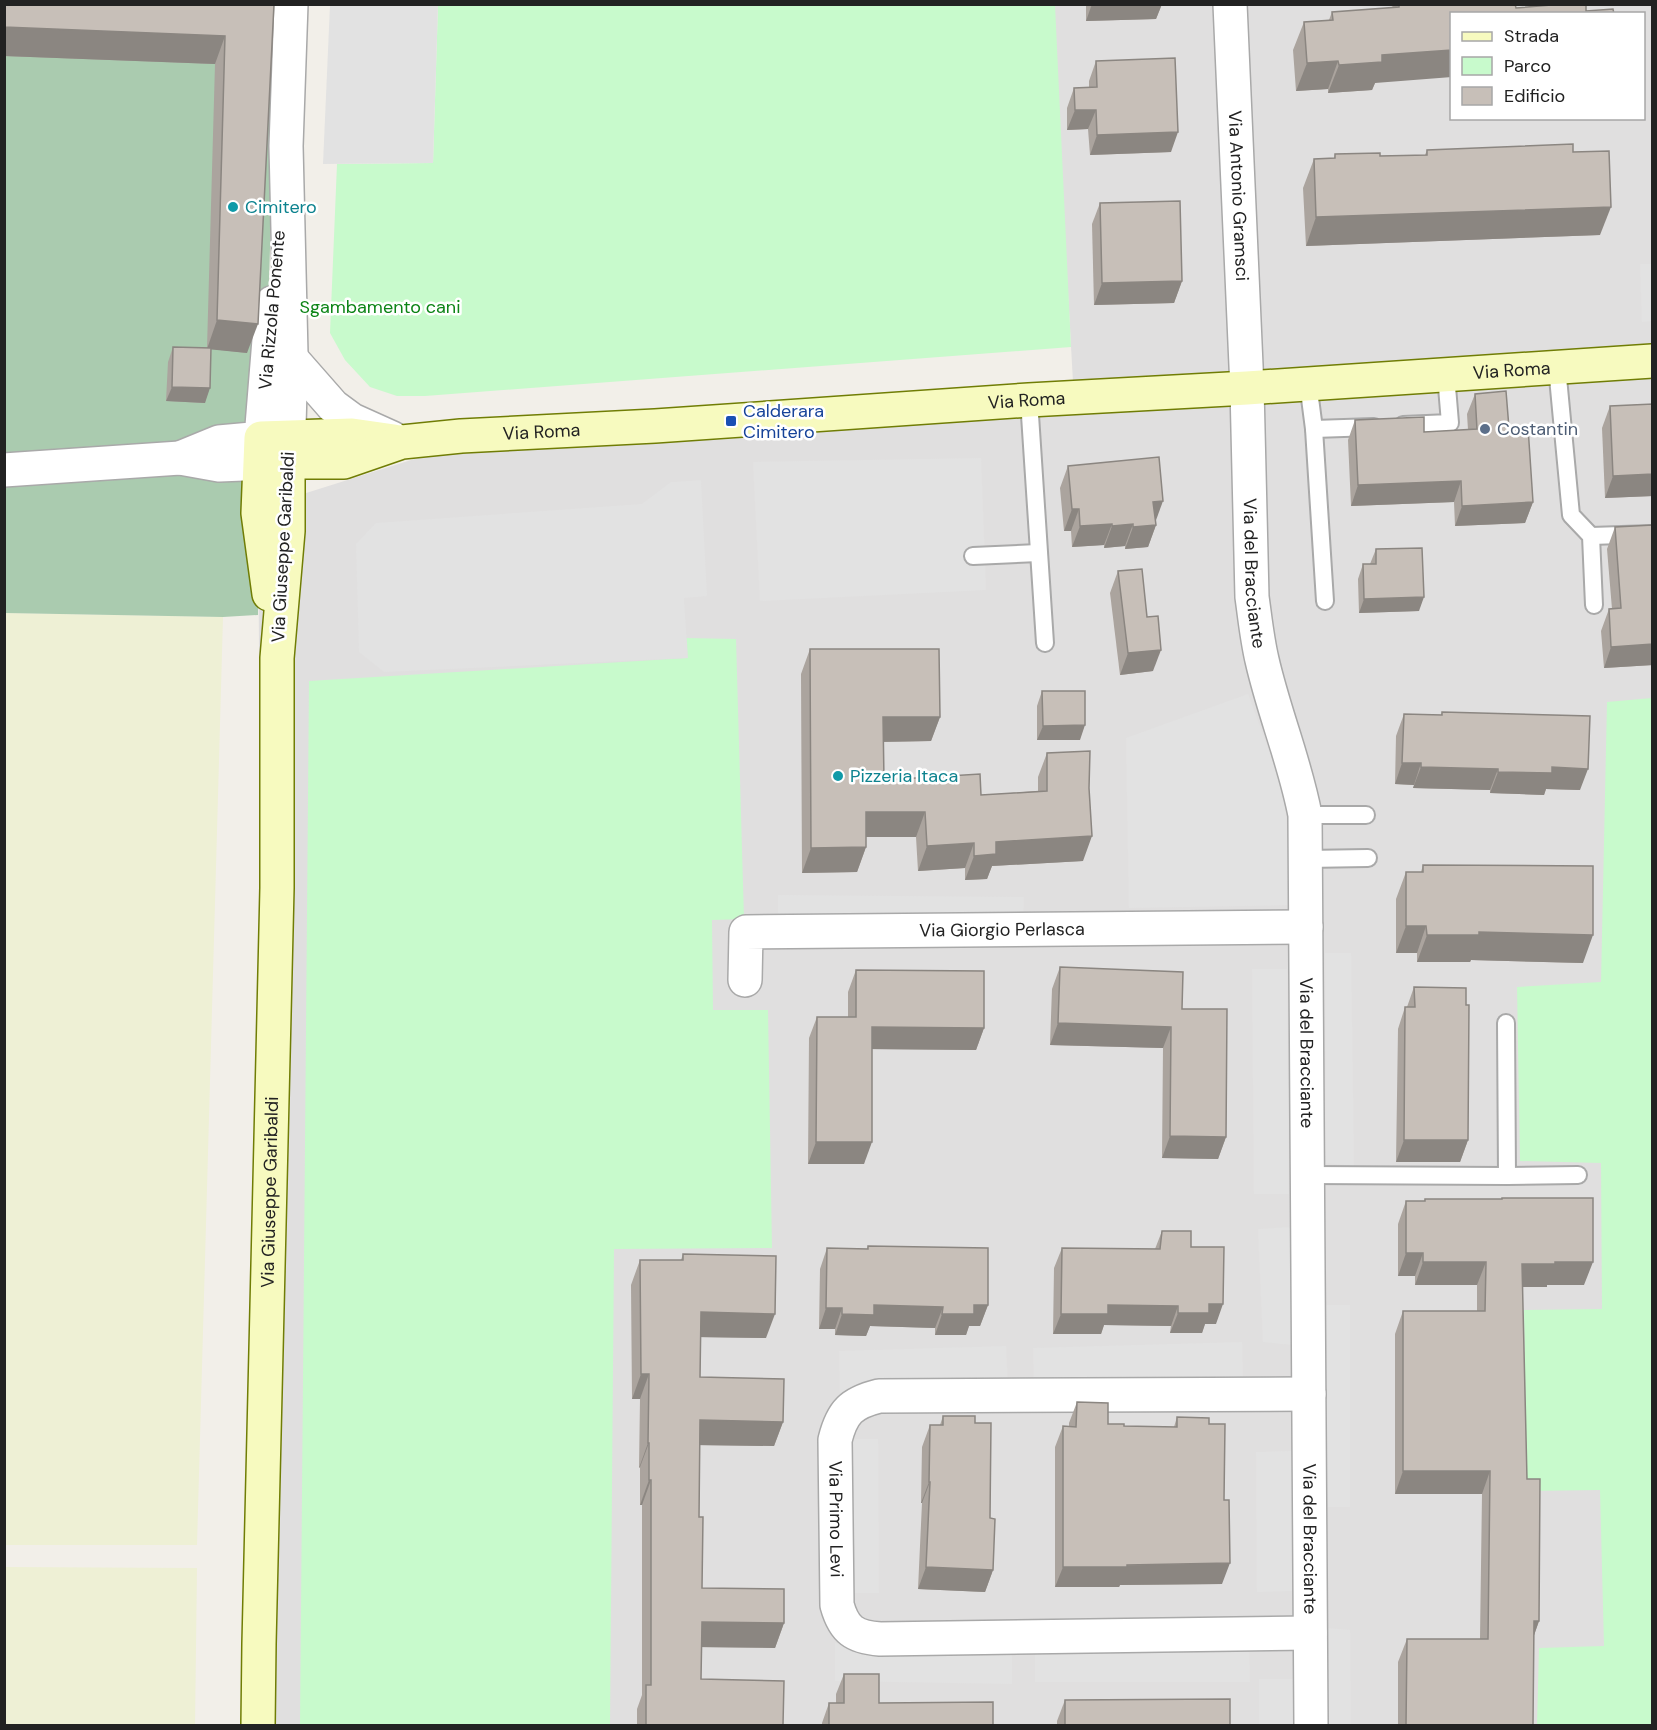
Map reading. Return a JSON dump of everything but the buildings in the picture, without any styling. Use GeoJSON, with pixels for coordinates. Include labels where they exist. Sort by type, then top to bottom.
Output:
{"type":"FeatureCollection","features":[{"type":"Feature","properties":{"kind":"street","name":"Via Rizzola Ponente"},"geometry":{"type":"LineString","coordinates":[[275,450],[267,352],[286,146],[291,4]]}},
{"type":"Feature","properties":{"kind":"street","name":"Via Antonio Gramsci"},"geometry":{"type":"LineString","coordinates":[[1230,4],[1247,388]]}},
{"type":"Feature","properties":{"kind":"street","name":"Via Rizzola Ponente"},"geometry":{"type":"LineString","coordinates":[[275,450],[291,357],[286,146]]}},
{"type":"Feature","properties":{"kind":"street","name":"Via Roma"},"geometry":{"type":"LineString","coordinates":[[291,357],[333,406],[352,420],[402,442]]}},
{"type":"Feature","properties":{"kind":"street","name":"Via Roma"},"geometry":{"type":"LineString","coordinates":[[4,470],[180,458],[219,465],[275,450],[344,462],[402,442],[461,436],[655,426],[1653,361]]}},
{"type":"Feature","properties":{"kind":"street","name":"Via del Bracciante"},"geometry":{"type":"LineString","coordinates":[[1247,388],[1252,585],[1256,629],[1274,704],[1299,783],[1305,815],[1311,1725]]}},
{"type":"Feature","properties":{"kind":"street","name":"Via Giuseppe Garibaldi"},"geometry":{"type":"LineString","coordinates":[[275,450],[258,513],[277,658]]}},
{"type":"Feature","properties":{"kind":"street","name":"Via Giuseppe Garibaldi"},"geometry":{"type":"LineString","coordinates":[[258,1725],[276,900],[277,658],[288,531],[275,450]]}},
{"type":"Feature","properties":{"kind":"street","name":"Via Roma"},"geometry":{"type":"LineString","coordinates":[[180,458],[219,476],[243,492],[258,513]]}},
{"type":"Feature","properties":{"kind":"street","name":"Via Giorgio Perlasca"},"geometry":{"type":"LineString","coordinates":[[746,980],[746,932],[1306,927]]}},
{"type":"Feature","properties":{"kind":"street","name":"Via Primo Levi"},"geometry":{"type":"LineString","coordinates":[[1309,1394],[879,1396],[863,1400],[847,1410],[839,1423],[835,1440],[837,1605],[847,1628],[857,1635],[880,1639],[1310,1634]]}},
{"type":"Feature","properties":{"kind":"lane"},"geometry":{"type":"LineString","coordinates":[[1557,367],[1571,515],[1591,536],[1594,604]]}},
{"type":"Feature","properties":{"kind":"lane"},"geometry":{"type":"LineString","coordinates":[[1314,429],[1450,423],[1446,375]]}},
{"type":"Feature","properties":{"kind":"lane"},"geometry":{"type":"LineString","coordinates":[[1308,383],[1314,429],[1325,601]]}},
{"type":"Feature","properties":{"kind":"lane"},"geometry":{"type":"LineString","coordinates":[[1029,400],[1045,644]]}},
{"type":"Feature","properties":{"kind":"lane"},"geometry":{"type":"LineString","coordinates":[[1591,536],[1653,534]]}},
{"type":"Feature","properties":{"kind":"lane"},"geometry":{"type":"LineString","coordinates":[[973,556],[1038,553]]}},
{"type":"Feature","properties":{"kind":"lane"},"geometry":{"type":"LineString","coordinates":[[1305,815],[1366,815]]}},
{"type":"Feature","properties":{"kind":"lane"},"geometry":{"type":"LineString","coordinates":[[1306,859],[1368,858]]}},
{"type":"Feature","properties":{"kind":"lane"},"geometry":{"type":"LineString","coordinates":[[1506,1023],[1507,1176]]}},
{"type":"Feature","properties":{"kind":"lane"},"geometry":{"type":"LineString","coordinates":[[1308,1175],[1578,1175]]}},
{"type":"Feature","properties":{"kind":"shaded area"},"geometry":{"type":"Polygon","coordinates":[[[330,5],[438,5],[433,163],[323,164],[330,5]]]}},
{"type":"Feature","properties":{"kind":"shaded area"},"geometry":{"type":"Polygon","coordinates":[[[1052,5],[1652,5],[1652,1725],[267,1725],[258,513],[303,494],[427,455],[729,439],[1074,400],[1052,5]]]}},
{"type":"Feature","properties":{"kind":"shaded area"},"geometry":{"type":"Polygon","coordinates":[[[1640,264],[1652,264],[1652,321],[1642,322],[1640,264]]]}},
{"type":"Feature","properties":{"kind":"shaded area"},"geometry":{"type":"Polygon","coordinates":[[[981,458],[986,590],[760,601],[753,462],[981,458]]]}},
{"type":"Feature","properties":{"kind":"shaded area"},"geometry":{"type":"Polygon","coordinates":[[[701,480],[707,596],[684,598],[688,658],[384,672],[359,652],[356,544],[376,523],[642,504],[671,482],[701,480]]]}},
{"type":"Feature","properties":{"kind":"shaded area"},"geometry":{"type":"Polygon","coordinates":[[[1248,694],[1284,792],[1293,905],[1129,908],[1126,738],[1248,694]]]}},
{"type":"Feature","properties":{"kind":"shaded area"},"geometry":{"type":"Polygon","coordinates":[[[778,895],[1024,897],[1023,921],[778,920],[778,895]]]}},
{"type":"Feature","properties":{"kind":"shaded area"},"geometry":{"type":"Polygon","coordinates":[[[1325,953],[1351,953],[1354,1166],[1326,1163],[1325,953]]]}},
{"type":"Feature","properties":{"kind":"shaded area"},"geometry":{"type":"Polygon","coordinates":[[[1252,969],[1287,969],[1289,1194],[1254,1194],[1252,969]]]}},
{"type":"Feature","properties":{"kind":"shaded area"},"geometry":{"type":"Polygon","coordinates":[[[1290,1227],[1292,1345],[1263,1342],[1258,1229],[1290,1227]]]}},
{"type":"Feature","properties":{"kind":"shaded area"},"geometry":{"type":"Polygon","coordinates":[[[1323,1305],[1350,1305],[1350,1507],[1324,1507],[1323,1305]]]}},
{"type":"Feature","properties":{"kind":"shaded area"},"geometry":{"type":"Polygon","coordinates":[[[1242,1342],[1243,1379],[1034,1384],[1033,1348],[1242,1342]]]}},
{"type":"Feature","properties":{"kind":"shaded area"},"geometry":{"type":"Polygon","coordinates":[[[1006,1346],[1008,1388],[840,1394],[839,1351],[1006,1346]]]}},
{"type":"Feature","properties":{"kind":"shaded area"},"geometry":{"type":"Polygon","coordinates":[[[845,1439],[878,1439],[879,1593],[847,1593],[845,1439]]]}},
{"type":"Feature","properties":{"kind":"shaded area"},"geometry":{"type":"Polygon","coordinates":[[[1292,1451],[1293,1591],[1257,1592],[1256,1452],[1292,1451]]]}},
{"type":"Feature","properties":{"kind":"shaded area"},"geometry":{"type":"Polygon","coordinates":[[[1326,1628],[1350,1630],[1351,1725],[1326,1725],[1326,1628]]]}},
{"type":"Feature","properties":{"kind":"shaded area"},"geometry":{"type":"Polygon","coordinates":[[[835,1643],[1012,1645],[1012,1684],[835,1681],[835,1643]]]}},
{"type":"Feature","properties":{"kind":"shaded area"},"geometry":{"type":"Polygon","coordinates":[[[1035,1644],[1249,1644],[1250,1682],[1035,1682],[1035,1644]]]}},
{"type":"Feature","properties":{"kind":"shaded area"},"geometry":{"type":"Polygon","coordinates":[[[1259,1679],[1298,1679],[1298,1725],[1259,1726],[1259,1679]]]}},
{"type":"Feature","properties":{"kind":"green space"},"geometry":{"type":"Polygon","coordinates":[[[5,5],[277,5],[267,352],[258,513],[258,615],[223,617],[5,613],[5,5]]]}},
{"type":"Feature","properties":{"kind":"green space","name":"Sgambamento cani"},"geometry":{"type":"Polygon","coordinates":[[[438,5],[1055,5],[1071,347],[425,396],[397,396],[370,387],[345,360],[330,333],[337,164],[433,163],[438,5]]]}},
{"type":"Feature","properties":{"kind":"green space"},"geometry":{"type":"Polygon","coordinates":[[[5,613],[223,617],[197,1545],[5,1545],[5,613]]]}},
{"type":"Feature","properties":{"kind":"green space"},"geometry":{"type":"Polygon","coordinates":[[[686,638],[736,639],[744,919],[712,920],[713,1010],[768,1010],[772,1248],[614,1249],[610,1725],[300,1726],[309,681],[687,658],[686,638]]]}},
{"type":"Feature","properties":{"kind":"green space"},"geometry":{"type":"Polygon","coordinates":[[[1652,698],[1652,1725],[1537,1725],[1539,1648],[1604,1646],[1600,1490],[1527,1491],[1524,1310],[1602,1309],[1601,1163],[1520,1161],[1517,987],[1601,982],[1607,702],[1652,698]]]}},
{"type":"Feature","properties":{"kind":"green space"},"geometry":{"type":"Polygon","coordinates":[[[5,1567],[197,1568],[195,1725],[5,1725],[5,1567]]]}},
{"type":"Feature","properties":{"kind":"place","name":"Cimitero"},"geometry":{"type":"Point","coordinates":[233,207]}},
{"type":"Feature","properties":{"kind":"place","name":"Calderara Cimitero"},"geometry":{"type":"Point","coordinates":[731,421]}},
{"type":"Feature","properties":{"kind":"place","name":"Costantin"},"geometry":{"type":"Point","coordinates":[1485,429]}},
{"type":"Feature","properties":{"kind":"place","name":"Pizzeria Itaca"},"geometry":{"type":"Point","coordinates":[838,776]}}]}
